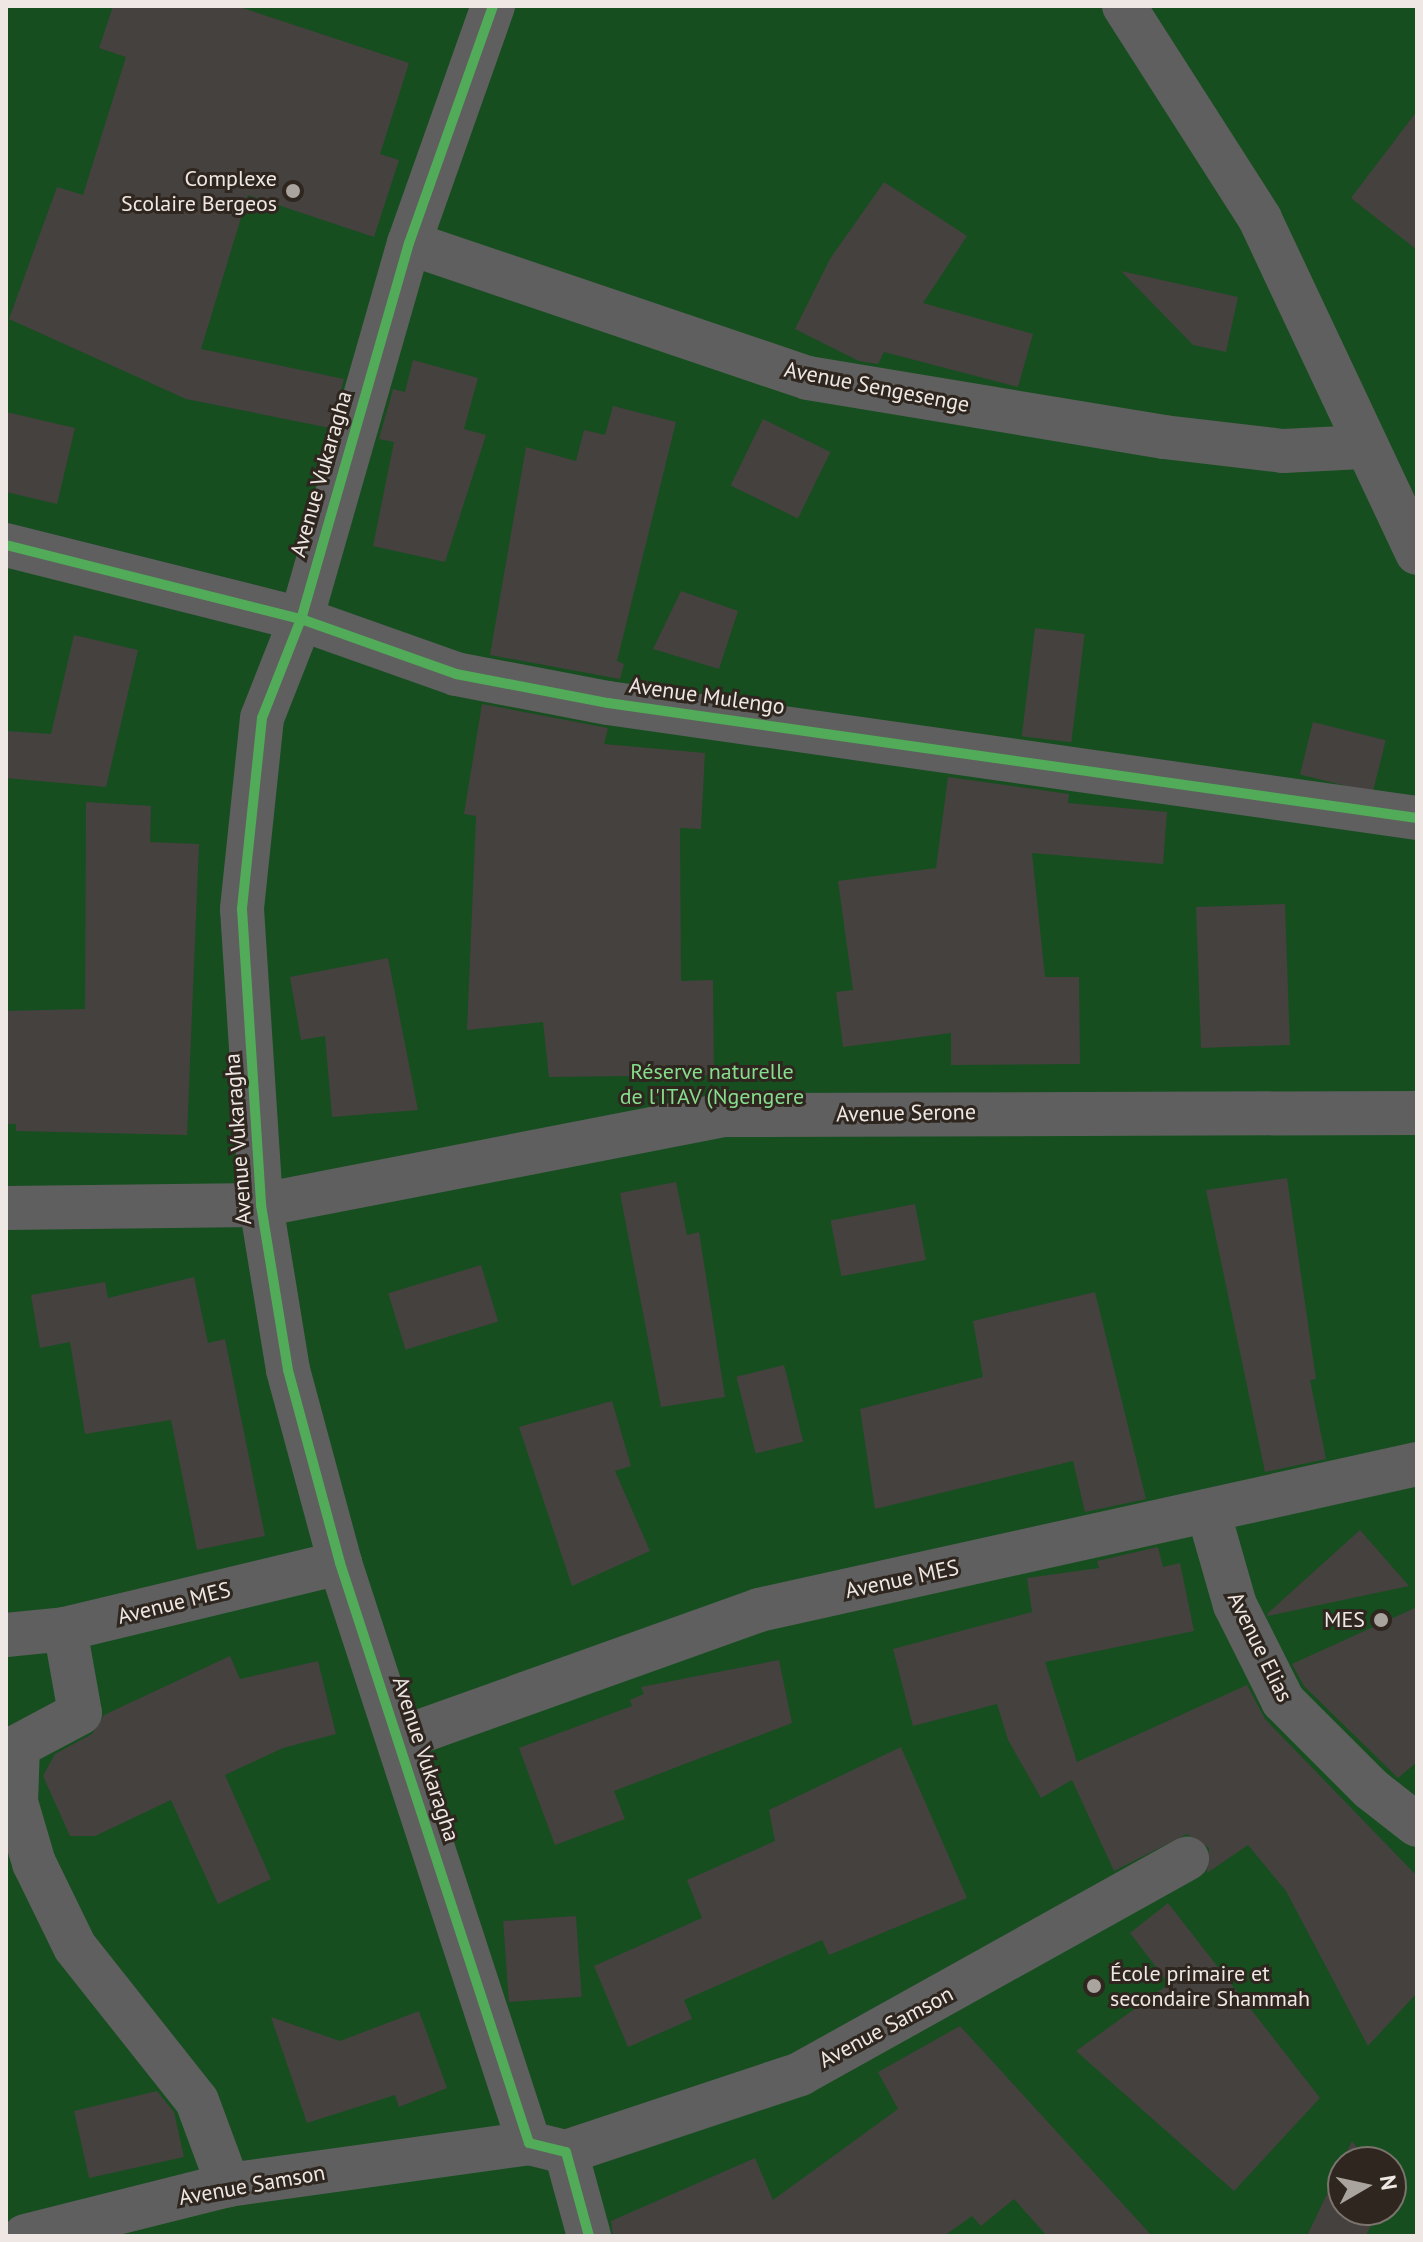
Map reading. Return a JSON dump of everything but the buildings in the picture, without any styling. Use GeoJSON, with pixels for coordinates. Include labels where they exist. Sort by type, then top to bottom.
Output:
{"type":"FeatureCollection","features":[{"type":"Feature","properties":{"kind":"street","name":"Avenue Vukaragha"},"geometry":{"type":"LineString","coordinates":[[493,6],[409,243],[301,619],[262,718],[242,909],[261,1205],[288,1370],[340,1563],[399,1739],[548,2148],[589,2236]]}},
{"type":"Feature","properties":{"kind":"street"},"geometry":{"type":"LineString","coordinates":[[1124,6],[1260,219],[1363,447],[1417,553]]}},
{"type":"Feature","properties":{"kind":"street","name":"Avenue Sengesenge"},"geometry":{"type":"LineString","coordinates":[[409,243],[808,378],[1164,437],[1283,451],[1363,447]]}},
{"type":"Feature","properties":{"kind":"street","name":"Avenue Mulengo"},"geometry":{"type":"LineString","coordinates":[[6,545],[301,619],[456,674],[608,703],[1417,818]]}},
{"type":"Feature","properties":{"kind":"street","name":"Avenue Serone"},"geometry":{"type":"LineString","coordinates":[[6,1208],[261,1205],[724,1115],[1417,1113]]}},
{"type":"Feature","properties":{"kind":"street","name":"Avenue MES"},"geometry":{"type":"LineString","coordinates":[[399,1739],[759,1610],[1417,1464]]}},
{"type":"Feature","properties":{"kind":"street","name":"Avenue Elias"},"geometry":{"type":"LineString","coordinates":[[1208,1511],[1235,1605],[1283,1701],[1371,1789],[1417,1825]]}},
{"type":"Feature","properties":{"kind":"street","name":"Avenue MES"},"geometry":{"type":"LineString","coordinates":[[6,1635],[65,1629],[340,1563]]}},
{"type":"Feature","properties":{"kind":"street"},"geometry":{"type":"LineString","coordinates":[[65,1629],[80,1713],[18,1746],[20,1817],[34,1863],[75,1947],[197,2101],[228,2185]]}},
{"type":"Feature","properties":{"kind":"street","name":"Avenue Samson"},"geometry":{"type":"LineString","coordinates":[[25,2236],[77,2230],[228,2185],[548,2148],[800,2074],[1187,1859]]}},
{"type":"Feature","properties":{"kind":"green space","name":"Réserve naturelle de l'ITAV (Ngengere"},"geometry":{"type":"Polygon","coordinates":[[[6,6],[1417,6],[1417,2236],[6,2236],[6,6]]]}},
{"type":"Feature","properties":{"kind":"cycle path"},"geometry":{"type":"LineString","coordinates":[[493,6],[409,243],[301,619],[262,718],[242,909],[261,1205],[288,1370],[340,1563],[529,2143],[566,2152],[589,2236]]}},
{"type":"Feature","properties":{"kind":"cycle path"},"geometry":{"type":"LineString","coordinates":[[6,545],[301,619],[456,674],[608,703],[1417,818]]}},
{"type":"Feature","properties":{"kind":"place","name":"Complexe Scolaire Bergeos"},"geometry":{"type":"Point","coordinates":[293,191]}},
{"type":"Feature","properties":{"kind":"place","name":"MES"},"geometry":{"type":"Point","coordinates":[1381,1620]}},
{"type":"Feature","properties":{"kind":"place","name":"École primaire et secondaire Shammah"},"geometry":{"type":"Point","coordinates":[1094,1986]}}]}
